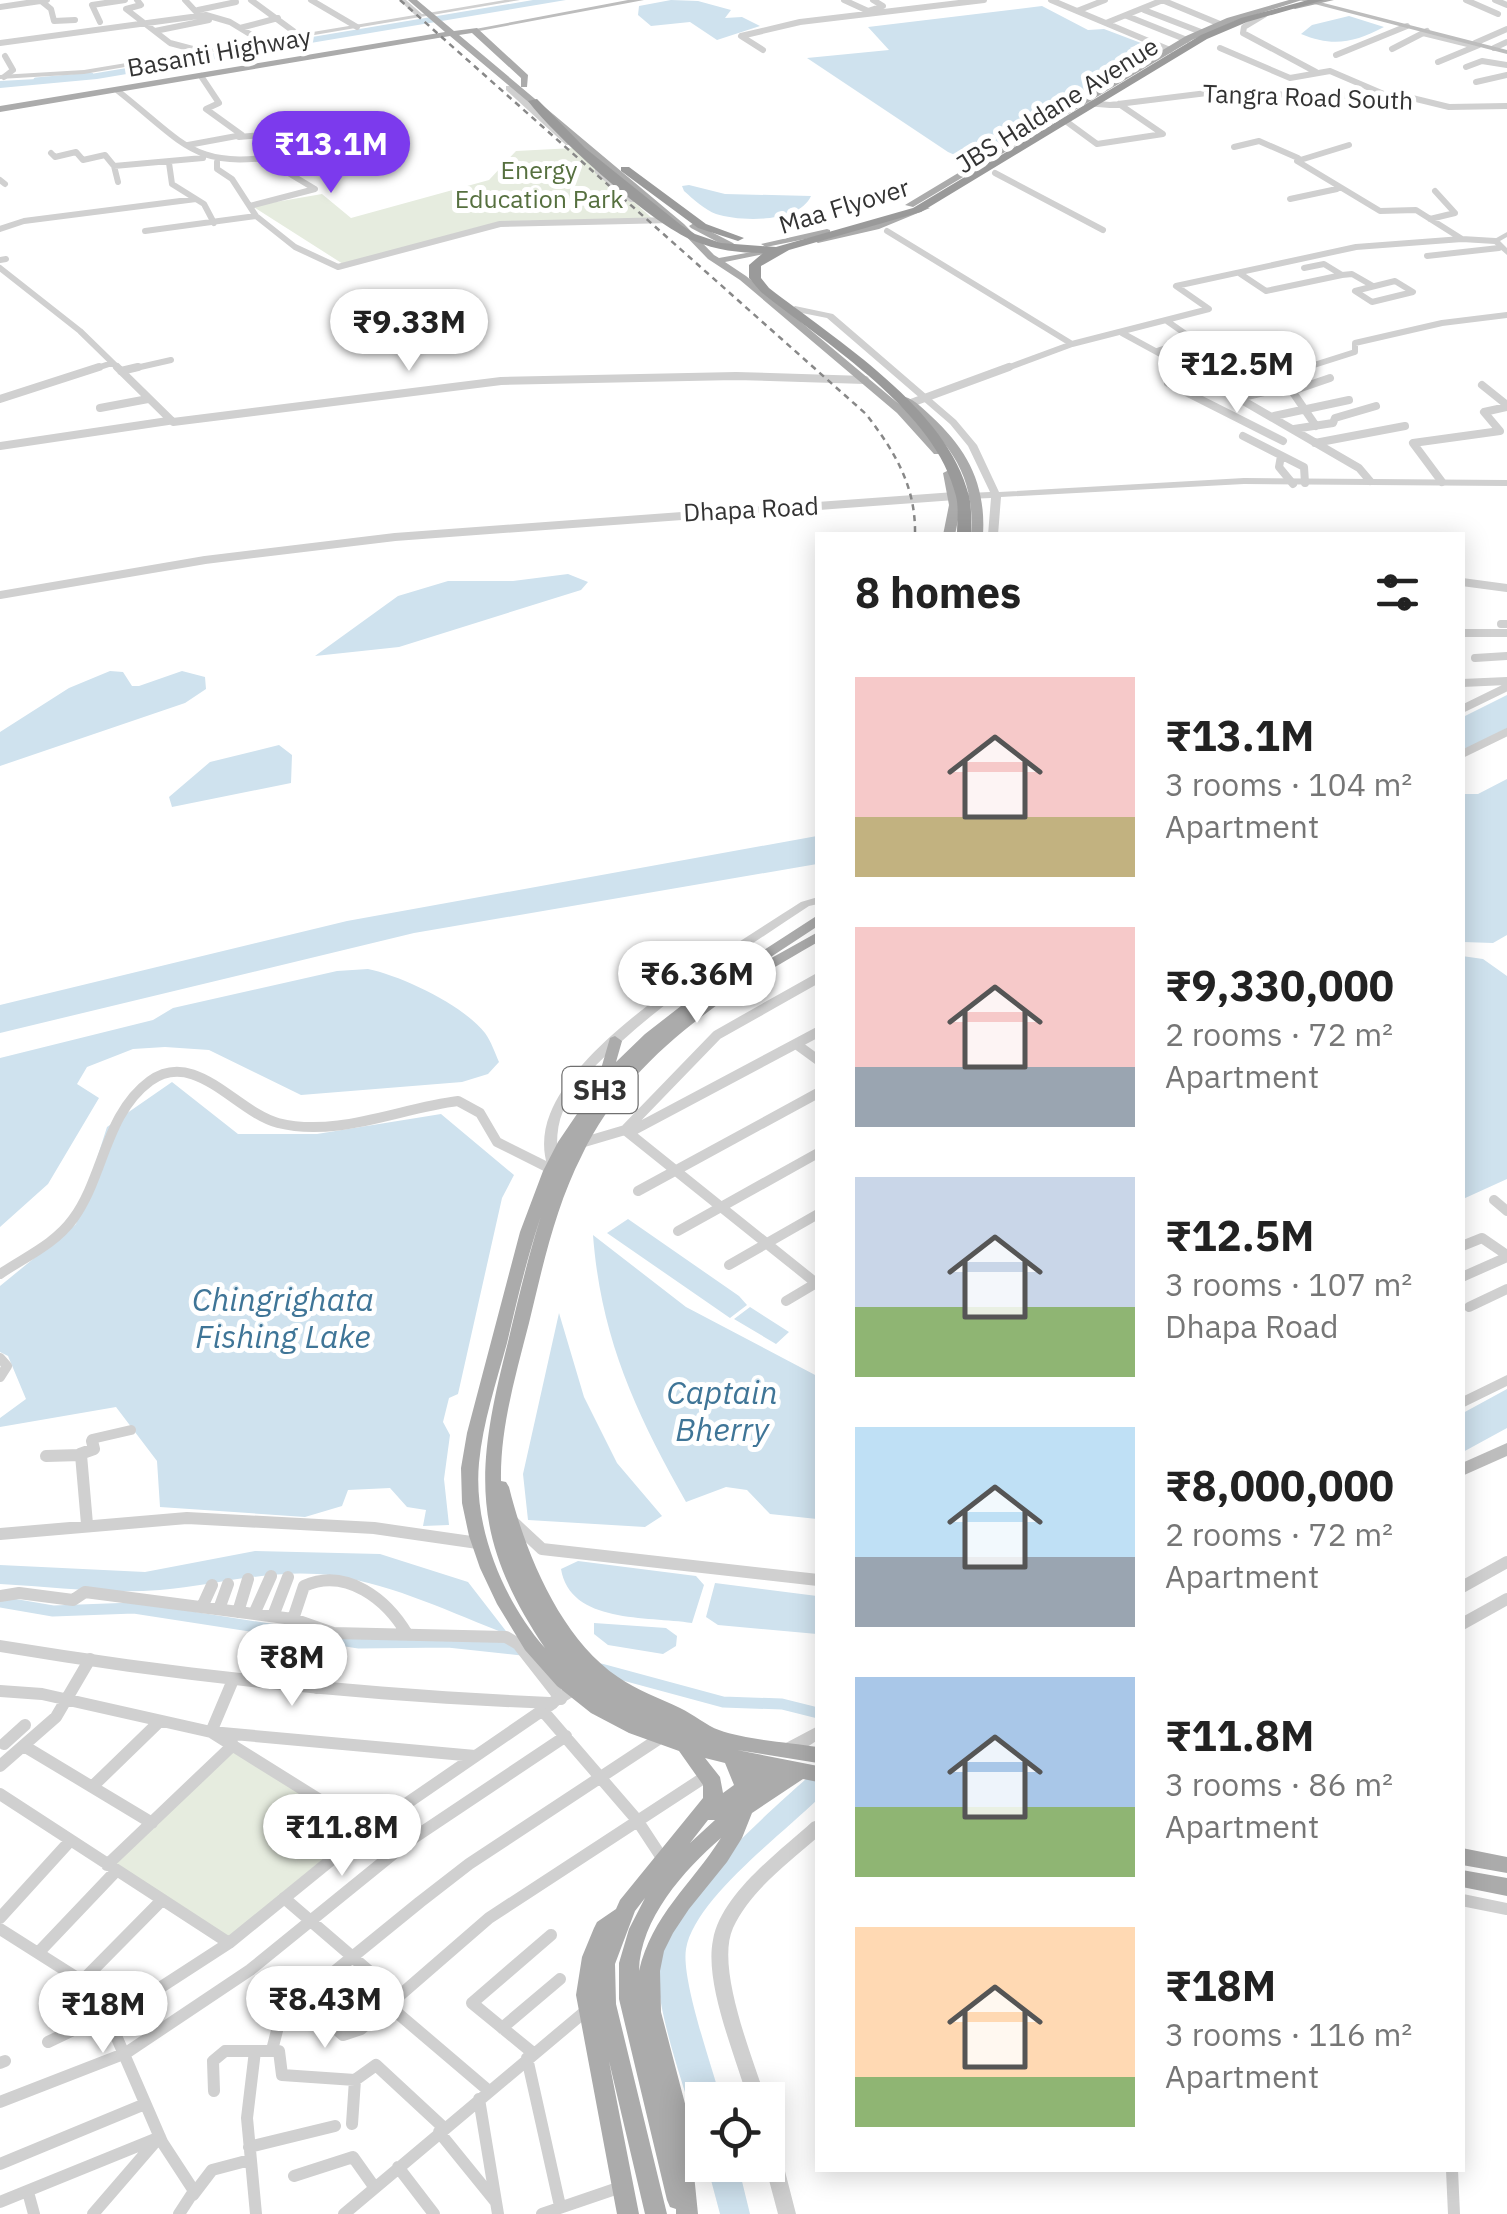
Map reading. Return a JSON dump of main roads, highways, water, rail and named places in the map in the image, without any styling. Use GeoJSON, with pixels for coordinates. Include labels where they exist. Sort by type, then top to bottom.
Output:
{"type":"FeatureCollection","features":[{"type":"Feature","properties":{"kind":"highway","name":"Maa Flyover"},"geometry":{"type":"LineString","coordinates":[[964,532],[962,485],[939,440],[766,290],[754,269],[777,249],[870,227],[917,210],[1224,27],[1315,1]]}},
{"type":"Feature","properties":{"kind":"highway","name":"Maa Flyover"},"geometry":{"type":"LineString","coordinates":[[953,532],[960,502],[942,451],[872,382],[756,286],[750,274],[755,258],[770,249],[875,222],[928,199],[1199,35],[1240,18],[1315,1]]}},
{"type":"Feature","properties":{"kind":"highway"},"geometry":{"type":"LineString","coordinates":[[527,93],[548,119],[682,231],[722,246],[760,250],[816,245],[914,216],[1010,160],[1029,142]]}},
{"type":"Feature","properties":{"kind":"highway"},"geometry":{"type":"LineString","coordinates":[[625,169],[702,226],[747,239],[808,234],[928,199]]}},
{"type":"Feature","properties":{"kind":"main road"},"geometry":{"type":"LineString","coordinates":[[412,0],[504,73]]}},
{"type":"Feature","properties":{"kind":"main road"},"geometry":{"type":"LineString","coordinates":[[422,0],[710,253],[865,380],[934,444],[948,470],[955,496],[952,532]]}},
{"type":"Feature","properties":{"kind":"main road"},"geometry":{"type":"LineString","coordinates":[[474,30],[637,0]]}},
{"type":"Feature","properties":{"kind":"main road"},"geometry":{"type":"LineString","coordinates":[[1315,1],[1507,52]]}},
{"type":"Feature","properties":{"kind":"main road","name":"JBS Haldane Avenue"},"geometry":{"type":"LineString","coordinates":[[1315,1],[1212,34],[1090,104],[932,195],[891,214],[800,238],[712,248],[710,253],[744,257],[908,216],[1067,122],[1090,104],[1186,40],[1220,24],[1315,1]]}},
{"type":"Feature","properties":{"kind":"main road"},"geometry":{"type":"LineString","coordinates":[[474,30],[524,77],[527,93]]}},
{"type":"Feature","properties":{"kind":"main road","name":"Basanti Highway"},"geometry":{"type":"LineString","coordinates":[[0,109],[474,30]]}},
{"type":"Feature","properties":{"kind":"main road"},"geometry":{"type":"LineString","coordinates":[[445,35],[508,88],[527,93],[690,224],[745,249],[744,257],[753,275],[910,404],[958,453],[977,498],[977,532]]}},
{"type":"Feature","properties":{"kind":"main road"},"geometry":{"type":"LineString","coordinates":[[780,248],[792,256]]}},
{"type":"Feature","properties":{"kind":"main road","name":"SH3"},"geometry":{"type":"LineString","coordinates":[[808,1763],[772,1768],[685,1749],[557,1701],[546,1672],[516,1622],[479,1546],[471,1508],[474,1443],[526,1226],[552,1166],[601,1088],[670,1022],[813,928]]}},
{"type":"Feature","properties":{"kind":"main road","name":"SH3"},"geometry":{"type":"LineString","coordinates":[[808,1763],[650,1718],[601,1693],[549,1640],[514,1579],[506,1530],[490,1485],[492,1444],[543,1230],[581,1144],[615,1090],[662,1043],[813,928]]}},
{"type":"Feature","properties":{"kind":"main road"},"geometry":{"type":"LineString","coordinates":[[601,1088],[615,1041]]}},
{"type":"Feature","properties":{"kind":"main road"},"geometry":{"type":"LineString","coordinates":[[1465,1469],[1507,1448]]}},
{"type":"Feature","properties":{"kind":"main road"},"geometry":{"type":"LineString","coordinates":[[506,1530],[582,1657],[614,1684],[710,1735],[730,1753],[744,1781],[740,1828],[676,1909],[652,1957],[652,2012],[680,2136],[684,2214]]}},
{"type":"Feature","properties":{"kind":"main road"},"geometry":{"type":"LineString","coordinates":[[685,1749],[708,1774],[713,1800],[690,1833]]}},
{"type":"Feature","properties":{"kind":"main road"},"geometry":{"type":"LineString","coordinates":[[684,2214],[627,1988],[627,1966],[637,1934],[673,1878],[746,1807],[808,1763]]}},
{"type":"Feature","properties":{"kind":"main road"},"geometry":{"type":"LineString","coordinates":[[628,2214],[621,2187],[592,1957],[604,1928],[623,1914],[662,1858],[772,1768]]}},
{"type":"Feature","properties":{"kind":"main road"},"geometry":{"type":"LineString","coordinates":[[1465,1857],[1507,1865]]}},
{"type":"Feature","properties":{"kind":"main road"},"geometry":{"type":"LineString","coordinates":[[1465,1879],[1507,1886]]}},
{"type":"Feature","properties":{"kind":"main road"},"geometry":{"type":"LineString","coordinates":[[597,2004],[656,2214]]}},
{"type":"Feature","properties":{"kind":"water"},"geometry":{"type":"Polygon","coordinates":[[[533,0],[566,0],[97,79],[0,88],[0,81],[73,77],[533,0]]]}},
{"type":"Feature","properties":{"kind":"water"},"geometry":{"type":"Polygon","coordinates":[[[671,0],[698,1],[731,10],[725,18],[742,17],[760,26],[717,40],[690,22],[651,26],[638,15],[639,6],[671,0]]]}},
{"type":"Feature","properties":{"kind":"water"},"geometry":{"type":"Polygon","coordinates":[[[1042,6],[1088,30],[1104,29],[1141,43],[1130,48],[1154,55],[1127,71],[1106,72],[1112,78],[973,163],[948,152],[807,58],[889,50],[868,27],[1042,6]]]}},
{"type":"Feature","properties":{"kind":"water"},"geometry":{"type":"Polygon","coordinates":[[[1349,16],[1384,27],[1343,41],[1323,41],[1301,34],[1312,25],[1349,16]]]}},
{"type":"Feature","properties":{"kind":"water"},"geometry":{"type":"Polygon","coordinates":[[[682,186],[725,194],[811,196],[804,205],[782,216],[740,218],[716,214],[703,207],[684,191],[682,186]]]}},
{"type":"Feature","properties":{"kind":"water"},"geometry":{"type":"Polygon","coordinates":[[[568,574],[588,582],[581,590],[399,647],[315,656],[398,596],[448,581],[513,581],[568,574]]]}},
{"type":"Feature","properties":{"kind":"water"},"geometry":{"type":"Polygon","coordinates":[[[110,671],[123,672],[132,686],[139,686],[182,671],[205,677],[206,689],[185,703],[0,766],[0,732],[69,688],[110,671]]]}},
{"type":"Feature","properties":{"kind":"water"},"geometry":{"type":"Polygon","coordinates":[[[1507,695],[1507,728],[1465,750],[1465,716],[1507,695]]]}},
{"type":"Feature","properties":{"kind":"water"},"geometry":{"type":"Polygon","coordinates":[[[279,745],[292,755],[291,783],[172,807],[169,797],[210,762],[279,745]]]}},
{"type":"Feature","properties":{"kind":"water"},"geometry":{"type":"Polygon","coordinates":[[[1507,779],[1507,935],[1493,943],[1465,942],[1465,794],[1478,794],[1507,779]]]}},
{"type":"Feature","properties":{"kind":"water"},"geometry":{"type":"Polygon","coordinates":[[[815,836],[815,864],[414,933],[0,1033],[0,1005],[347,921],[815,836]]]}},
{"type":"Feature","properties":{"kind":"water"},"geometry":{"type":"Polygon","coordinates":[[[1465,956],[1483,959],[1507,976],[1507,1179],[1465,1198],[1465,956]]]}},
{"type":"Feature","properties":{"kind":"water"},"geometry":{"type":"Polygon","coordinates":[[[368,969],[414,985],[462,1012],[485,1033],[499,1062],[488,1074],[462,1082],[301,1095],[209,1050],[133,1049],[87,1067],[77,1084],[99,1098],[48,1184],[0,1227],[0,1058],[153,1020],[173,1008],[337,971],[368,969]]]}},
{"type":"Feature","properties":{"kind":"water","name":"Chingrighata Fishing Lake"},"geometry":{"type":"Polygon","coordinates":[[[172,1082],[238,1134],[317,1134],[441,1114],[514,1175],[502,1198],[458,1394],[449,1398],[443,1422],[450,1435],[444,1479],[449,1525],[423,1526],[426,1510],[407,1507],[390,1488],[348,1490],[342,1506],[305,1517],[160,1507],[157,1461],[116,1407],[0,1427],[0,1418],[26,1399],[8,1356],[0,1352],[0,1286],[76,1224],[107,1127],[172,1082]]]}},
{"type":"Feature","properties":{"kind":"water"},"geometry":{"type":"Polygon","coordinates":[[[628,1219],[747,1305],[730,1318],[607,1233],[628,1219]]]}},
{"type":"Feature","properties":{"kind":"water","name":"Captain Bherry"},"geometry":{"type":"Polygon","coordinates":[[[593,1235],[686,1307],[815,1375],[815,1519],[770,1514],[747,1490],[726,1487],[686,1502],[651,1437],[624,1374],[597,1273],[593,1235]]]}},
{"type":"Feature","properties":{"kind":"water"},"geometry":{"type":"Polygon","coordinates":[[[750,1307],[789,1332],[776,1344],[734,1319],[750,1307]]]}},
{"type":"Feature","properties":{"kind":"water","name":"Captain Bherry"},"geometry":{"type":"Polygon","coordinates":[[[559,1313],[584,1397],[617,1463],[662,1516],[645,1527],[528,1520],[523,1474],[559,1313]]]}},
{"type":"Feature","properties":{"kind":"water"},"geometry":{"type":"Polygon","coordinates":[[[1507,1389],[1507,1428],[1465,1451],[1465,1412],[1507,1389]]]}},
{"type":"Feature","properties":{"kind":"water"},"geometry":{"type":"Polygon","coordinates":[[[255,1551],[380,1554],[468,1582],[509,1635],[401,1593],[335,1576],[269,1575],[140,1591],[0,1584],[0,1565],[145,1572],[255,1551]]]}},
{"type":"Feature","properties":{"kind":"water"},"geometry":{"type":"Polygon","coordinates":[[[578,1561],[696,1576],[704,1585],[692,1623],[613,1614],[579,1600],[567,1587],[561,1569],[578,1561]]]}},
{"type":"Feature","properties":{"kind":"water"},"geometry":{"type":"Polygon","coordinates":[[[715,1583],[815,1596],[815,1634],[718,1625],[706,1617],[715,1583]]]}},
{"type":"Feature","properties":{"kind":"water"},"geometry":{"type":"Polygon","coordinates":[[[594,1623],[666,1628],[677,1636],[676,1646],[663,1654],[608,1645],[594,1634],[594,1623]]]}},
{"type":"Feature","properties":{"kind":"water"},"geometry":{"type":"Polygon","coordinates":[[[815,1771],[815,1802],[721,1890],[692,1930],[686,1949],[688,1981],[716,2082],[685,2082],[685,2092],[664,2017],[658,1977],[662,1950],[675,1921],[718,1863],[815,1771]]]}},
{"type":"Feature","properties":{"kind":"water"},"geometry":{"type":"Polygon","coordinates":[[[712,2182],[742,2182],[750,2214],[720,2214],[712,2182]]]}},
{"type":"Feature","properties":{"kind":"waterway"},"geometry":{"type":"LineString","coordinates":[[36,80],[91,75]]}},
{"type":"Feature","properties":{"kind":"waterway"},"geometry":{"type":"LineString","coordinates":[[0,1602],[53,1611],[134,1608],[359,1643],[448,1642],[522,1650]]}},
{"type":"Feature","properties":{"kind":"waterway"},"geometry":{"type":"LineString","coordinates":[[601,1669],[723,1702],[782,1704],[815,1712]]}},
{"type":"Feature","properties":{"kind":"railway"},"geometry":{"type":"LineString","coordinates":[[400,0],[866,414],[902,470],[912,501],[915,532]]}},
{"type":"Feature","properties":{"kind":"park label","name":"Energy Education Park"},"geometry":{"type":"Point","coordinates":[539,184]}}]}
